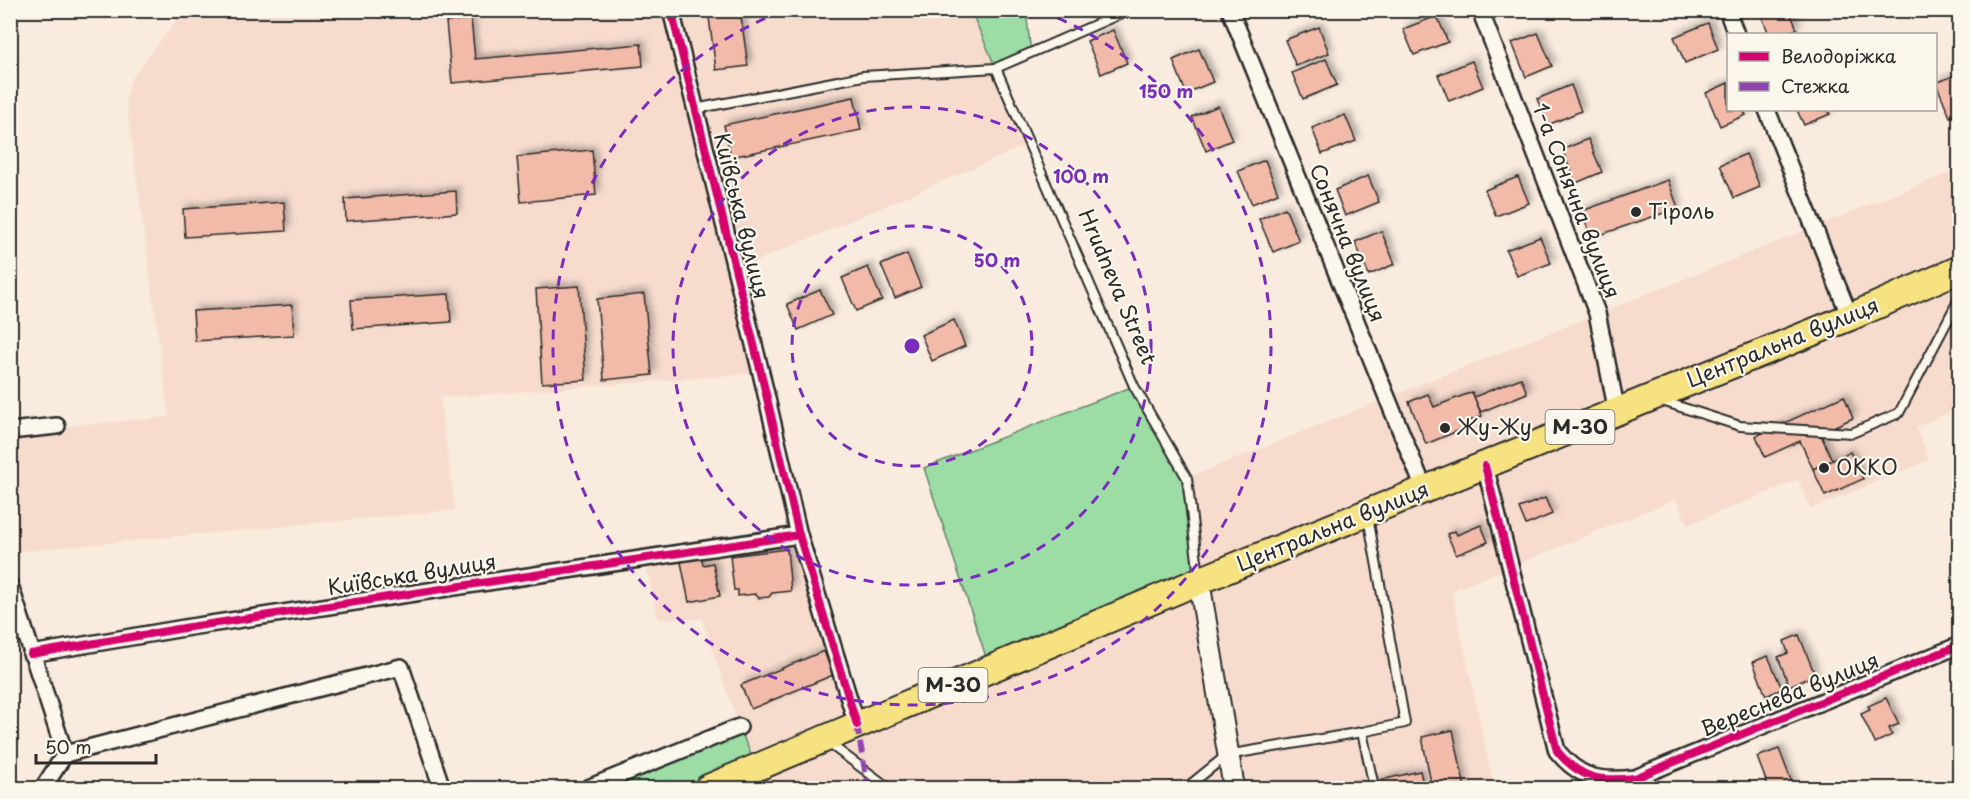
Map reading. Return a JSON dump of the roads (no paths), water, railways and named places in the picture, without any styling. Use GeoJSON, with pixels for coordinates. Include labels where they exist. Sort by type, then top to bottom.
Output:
{"type":"FeatureCollection","features":[{"type":"Feature","properties":{"kind":"highway","name":"Центральна вулиця"},"geometry":{"type":"LineString","coordinates":[[708,789],[755,778],[824,740],[857,725],[1199,581],[1368,515],[1850,317],[1959,269]]}},
{"type":"Feature","properties":{"kind":"street","name":"Київська вулиця"},"geometry":{"type":"LineString","coordinates":[[671,10],[799,535],[857,725]]}},
{"type":"Feature","properties":{"kind":"street","name":"Сонячна вулиця"},"geometry":{"type":"LineString","coordinates":[[1230,10],[1425,490]]}},
{"type":"Feature","properties":{"kind":"street","name":"1-а Сонячна вулиця"},"geometry":{"type":"LineString","coordinates":[[1480,10],[1598,313],[1617,412]]}},
{"type":"Feature","properties":{"kind":"street"},"geometry":{"type":"LineString","coordinates":[[1727,10],[1736,33]]}},
{"type":"Feature","properties":{"kind":"street"},"geometry":{"type":"LineString","coordinates":[[1767,111],[1850,317]]}},
{"type":"Feature","properties":{"kind":"street"},"geometry":{"type":"LineString","coordinates":[[10,431],[57,426]]}},
{"type":"Feature","properties":{"kind":"street","name":"Вереснева вулиця"},"geometry":{"type":"LineString","coordinates":[[1485,466],[1557,751],[1570,767],[1588,777],[1611,781],[1635,778],[1959,645]]}},
{"type":"Feature","properties":{"kind":"street","name":"Київська вулиця"},"geometry":{"type":"LineString","coordinates":[[31,654],[190,627],[799,535]]}},
{"type":"Feature","properties":{"kind":"street","name":"Hrudneva Street"},"geometry":{"type":"LineString","coordinates":[[1199,581],[1234,789]]}},
{"type":"Feature","properties":{"kind":"street"},"geometry":{"type":"LineString","coordinates":[[10,585],[65,754]]}},
{"type":"Feature","properties":{"kind":"street"},"geometry":{"type":"LineString","coordinates":[[43,789],[65,754],[400,667],[442,789]]}},
{"type":"Feature","properties":{"kind":"street"},"geometry":{"type":"LineString","coordinates":[[588,789],[739,727]]}},
{"type":"Feature","properties":{"kind":"lane"},"geometry":{"type":"LineString","coordinates":[[695,109],[863,76],[996,68],[1129,10]]}},
{"type":"Feature","properties":{"kind":"lane","name":"Hrudneva Street"},"geometry":{"type":"LineString","coordinates":[[996,68],[1134,386],[1187,478],[1199,581]]}},
{"type":"Feature","properties":{"kind":"lane"},"geometry":{"type":"LineString","coordinates":[[1652,398],[1740,426],[1852,433],[1899,413],[1959,297]]}},
{"type":"Feature","properties":{"kind":"lane"},"geometry":{"type":"LineString","coordinates":[[1186,789],[1227,755],[1405,723],[1368,515]]}},
{"type":"Feature","properties":{"kind":"lane"},"geometry":{"type":"LineString","coordinates":[[1362,732],[1373,782]]}},
{"type":"Feature","properties":{"kind":"lane"},"geometry":{"type":"LineString","coordinates":[[824,740],[889,789]]}},
{"type":"Feature","properties":{"kind":"place","name":"Тіроль"},"geometry":{"type":"Point","coordinates":[1636,212]}},
{"type":"Feature","properties":{"kind":"place","name":"Жу-Жу"},"geometry":{"type":"Point","coordinates":[1445,428]}},
{"type":"Feature","properties":{"kind":"place","name":"OKKO"},"geometry":{"type":"Point","coordinates":[1824,468]}}]}
